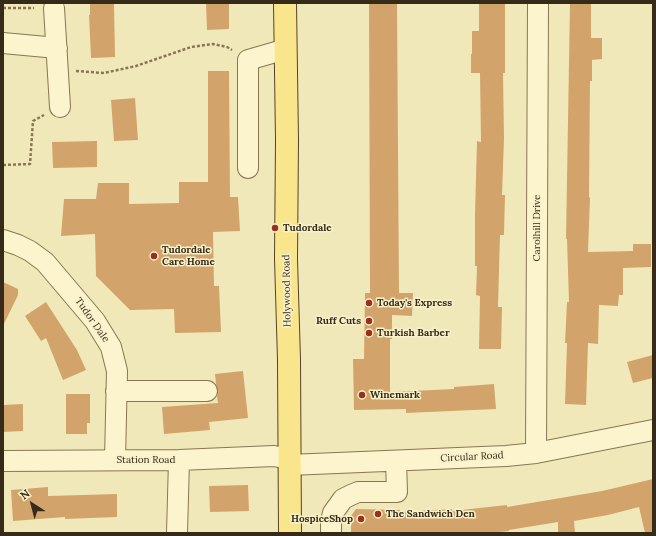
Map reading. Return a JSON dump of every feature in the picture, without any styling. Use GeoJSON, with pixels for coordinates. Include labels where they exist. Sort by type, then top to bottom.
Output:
{"type":"FeatureCollection","features":[{"type":"Feature","properties":{"kind":"main road","name":"Holywood Road"},"geometry":{"type":"LineString","coordinates":[[285,3],[287,140],[286,259],[289,360],[290,533]]}},
{"type":"Feature","properties":{"kind":"street","name":"Carolhill Drive"},"geometry":{"type":"LineString","coordinates":[[536,453],[538,3]]}},
{"type":"Feature","properties":{"kind":"street"},"geometry":{"type":"LineString","coordinates":[[54,8],[60,107]]}},
{"type":"Feature","properties":{"kind":"street"},"geometry":{"type":"LineString","coordinates":[[3,43],[57,48]]}},
{"type":"Feature","properties":{"kind":"street"},"geometry":{"type":"LineString","coordinates":[[248,168],[248,60],[286,49]]}},
{"type":"Feature","properties":{"kind":"street","name":"Tudor Dale"},"geometry":{"type":"LineString","coordinates":[[3,240],[30,251],[45,262],[96,321],[111,347],[117,371],[115,460]]}},
{"type":"Feature","properties":{"kind":"street"},"geometry":{"type":"LineString","coordinates":[[116,391],[207,391]]}},
{"type":"Feature","properties":{"kind":"street","name":"Circular Road"},"geometry":{"type":"LineString","coordinates":[[289,462],[396,461],[506,456],[536,453],[653,430]]}},
{"type":"Feature","properties":{"kind":"street","name":"Station Road"},"geometry":{"type":"LineString","coordinates":[[3,462],[179,460],[274,456],[289,462]]}},
{"type":"Feature","properties":{"kind":"street"},"geometry":{"type":"LineString","coordinates":[[178,533],[179,460]]}},
{"type":"Feature","properties":{"kind":"street"},"geometry":{"type":"LineString","coordinates":[[331,533],[333,513],[343,499],[350,494],[358,492],[397,492],[396,461]]}},
{"type":"Feature","properties":{"kind":"path"},"geometry":{"type":"LineString","coordinates":[[3,8],[54,8]]}},
{"type":"Feature","properties":{"kind":"path"},"geometry":{"type":"LineString","coordinates":[[58,70],[104,73],[136,66],[191,47],[213,44],[227,47],[248,60]]}},
{"type":"Feature","properties":{"kind":"path"},"geometry":{"type":"LineString","coordinates":[[3,165],[30,164],[33,121],[60,107]]}},
{"type":"Feature","properties":{"kind":"building"},"geometry":{"type":"Polygon","coordinates":[[[90,3],[114,3],[115,57],[91,58],[89,15],[90,3]]]}},
{"type":"Feature","properties":{"kind":"building"},"geometry":{"type":"Polygon","coordinates":[[[206,3],[229,3],[229,29],[207,30],[206,3]]]}},
{"type":"Feature","properties":{"kind":"building"},"geometry":{"type":"Polygon","coordinates":[[[369,3],[397,3],[399,293],[413,293],[412,316],[392,315],[392,339],[390,339],[390,392],[454,389],[454,387],[494,384],[496,409],[406,413],[406,409],[354,410],[353,359],[364,359],[365,293],[370,293],[369,3]]]}},
{"type":"Feature","properties":{"kind":"building"},"geometry":{"type":"Polygon","coordinates":[[[479,3],[505,3],[502,195],[505,195],[504,235],[500,235],[498,307],[502,307],[501,349],[479,349],[480,296],[476,295],[477,266],[475,266],[475,215],[477,141],[481,142],[480,73],[471,73],[471,54],[472,31],[479,31],[479,3]]]}},
{"type":"Feature","properties":{"kind":"building"},"geometry":{"type":"Polygon","coordinates":[[[570,3],[591,3],[591,38],[602,38],[602,59],[592,60],[592,81],[590,81],[590,198],[588,252],[633,251],[633,244],[651,244],[651,267],[623,268],[623,295],[619,295],[618,306],[599,305],[598,344],[588,343],[586,405],[565,404],[567,343],[565,343],[567,302],[569,302],[566,239],[570,3]]]}},
{"type":"Feature","properties":{"kind":"building","name":"Tudordale Care Home"},"geometry":{"type":"Polygon","coordinates":[[[208,71],[229,71],[230,197],[238,197],[240,231],[213,232],[214,286],[219,286],[221,332],[175,333],[174,309],[130,310],[96,276],[95,234],[61,236],[64,199],[96,199],[98,183],[129,183],[129,204],[179,203],[179,182],[208,182],[208,71]]]}},
{"type":"Feature","properties":{"kind":"building"},"geometry":{"type":"Polygon","coordinates":[[[135,98],[138,140],[114,141],[111,100],[135,98]]]}},
{"type":"Feature","properties":{"kind":"building"},"geometry":{"type":"Polygon","coordinates":[[[97,141],[97,167],[53,168],[52,142],[97,141]]]}},
{"type":"Feature","properties":{"kind":"building"},"geometry":{"type":"Polygon","coordinates":[[[3,282],[18,289],[18,295],[3,326],[3,282]]]}},
{"type":"Feature","properties":{"kind":"building"},"geometry":{"type":"Polygon","coordinates":[[[46,302],[77,350],[86,370],[63,380],[46,338],[41,341],[25,316],[46,302]]]}},
{"type":"Feature","properties":{"kind":"building"},"geometry":{"type":"Polygon","coordinates":[[[653,355],[653,378],[633,383],[627,362],[653,355]]]}},
{"type":"Feature","properties":{"kind":"building"},"geometry":{"type":"Polygon","coordinates":[[[243,371],[248,418],[209,422],[210,430],[164,434],[162,407],[218,403],[218,391],[215,374],[243,371]]]}},
{"type":"Feature","properties":{"kind":"building"},"geometry":{"type":"Polygon","coordinates":[[[66,394],[90,394],[90,423],[87,423],[87,434],[66,434],[66,394]]]}},
{"type":"Feature","properties":{"kind":"building"},"geometry":{"type":"Polygon","coordinates":[[[23,404],[23,431],[3,432],[3,405],[23,404]]]}},
{"type":"Feature","properties":{"kind":"building"},"geometry":{"type":"Polygon","coordinates":[[[653,479],[653,533],[645,533],[639,507],[608,515],[574,521],[575,533],[558,533],[558,522],[491,533],[351,533],[351,516],[356,509],[400,510],[400,512],[452,509],[452,511],[507,505],[507,507],[602,491],[653,479]]]}},
{"type":"Feature","properties":{"kind":"building"},"geometry":{"type":"Polygon","coordinates":[[[248,485],[249,511],[210,512],[209,486],[248,485]]]}},
{"type":"Feature","properties":{"kind":"building"},"geometry":{"type":"Polygon","coordinates":[[[48,487],[48,496],[117,494],[117,517],[65,519],[65,517],[13,521],[11,490],[48,487]]]}},
{"type":"Feature","properties":{"kind":"place","name":"Tudordale"},"geometry":{"type":"Point","coordinates":[275,228]}},
{"type":"Feature","properties":{"kind":"place","name":"Tudordale Care Home"},"geometry":{"type":"Point","coordinates":[154,256]}},
{"type":"Feature","properties":{"kind":"place","name":"Today's Express"},"geometry":{"type":"Point","coordinates":[369,303]}},
{"type":"Feature","properties":{"kind":"place","name":"Ruff Cuts"},"geometry":{"type":"Point","coordinates":[369,321]}},
{"type":"Feature","properties":{"kind":"place","name":"Turkish Barber"},"geometry":{"type":"Point","coordinates":[369,333]}},
{"type":"Feature","properties":{"kind":"place","name":"Winemark"},"geometry":{"type":"Point","coordinates":[362,395]}},
{"type":"Feature","properties":{"kind":"place","name":"The Sandwich Den"},"geometry":{"type":"Point","coordinates":[378,514]}},
{"type":"Feature","properties":{"kind":"place","name":"HospiceShop"},"geometry":{"type":"Point","coordinates":[361,519]}}]}
